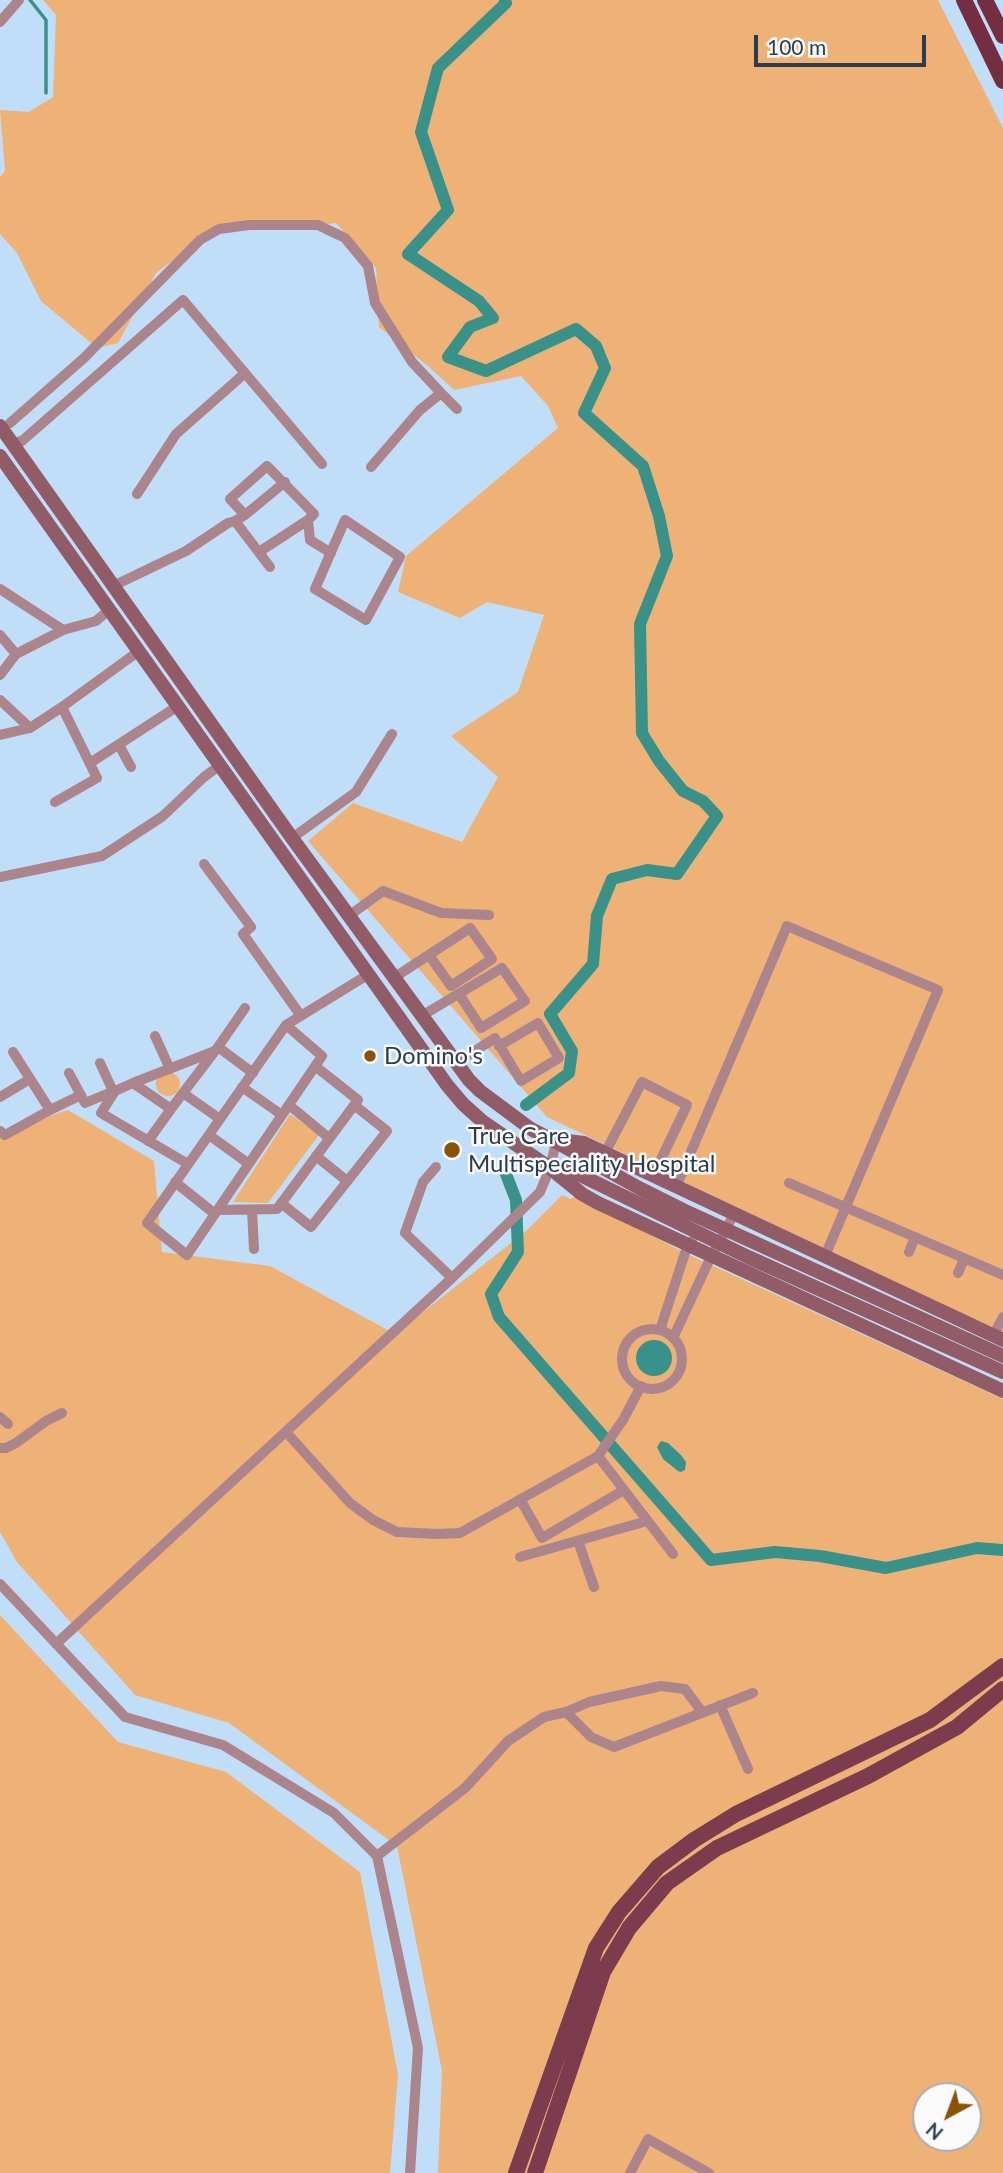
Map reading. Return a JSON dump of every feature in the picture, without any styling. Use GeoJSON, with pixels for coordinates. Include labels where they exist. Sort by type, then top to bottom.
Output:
{"type":"FeatureCollection","features":[{"type":"Feature","properties":{"kind":"highway"},"geometry":{"type":"LineString","coordinates":[[964,0],[1003,81]]}},
{"type":"Feature","properties":{"kind":"highway"},"geometry":{"type":"LineString","coordinates":[[985,0],[1003,36]]}},
{"type":"Feature","properties":{"kind":"main road"},"geometry":{"type":"LineString","coordinates":[[5,425],[12,443],[113,586],[292,838],[469,1080],[492,1101],[531,1129],[661,1199],[1003,1356]]}},
{"type":"Feature","properties":{"kind":"main road"},"geometry":{"type":"LineString","coordinates":[[0,457],[463,1104],[504,1137],[598,1203],[1003,1391]]}},
{"type":"Feature","properties":{"kind":"main road"},"geometry":{"type":"LineString","coordinates":[[369,974],[384,962]]}},
{"type":"Feature","properties":{"kind":"main road"},"geometry":{"type":"LineString","coordinates":[[556,1142],[578,1142],[605,1153],[998,1338]]}},
{"type":"Feature","properties":{"kind":"main road"},"geometry":{"type":"LineString","coordinates":[[550,1168],[576,1173],[748,1257],[1003,1372]]}},
{"type":"Feature","properties":{"kind":"main road"},"geometry":{"type":"LineString","coordinates":[[516,2173],[596,1948],[619,1912],[658,1867],[736,1814],[930,1720],[1003,1666]]}},
{"type":"Feature","properties":{"kind":"main road"},"geometry":{"type":"LineString","coordinates":[[535,2173],[603,1972],[629,1928],[667,1883],[717,1848],[868,1776],[957,1727],[1003,1689]]}},
{"type":"Feature","properties":{"kind":"street"},"geometry":{"type":"LineString","coordinates":[[0,22],[19,0]]}},
{"type":"Feature","properties":{"kind":"street"},"geometry":{"type":"LineString","coordinates":[[5,425],[84,358],[200,240],[219,229],[249,225],[318,225],[345,238],[368,266],[375,303],[412,362],[457,409]]}},
{"type":"Feature","properties":{"kind":"street"},"geometry":{"type":"LineString","coordinates":[[12,443],[22,441],[183,300],[322,464]]}},
{"type":"Feature","properties":{"kind":"street"},"geometry":{"type":"LineString","coordinates":[[137,494],[176,433],[244,374]]}},
{"type":"Feature","properties":{"kind":"street"},"geometry":{"type":"LineString","coordinates":[[371,467],[420,410],[441,393]]}},
{"type":"Feature","properties":{"kind":"street"},"geometry":{"type":"LineString","coordinates":[[260,552],[314,514],[267,466],[230,499],[260,552],[271,567]]}},
{"type":"Feature","properties":{"kind":"street"},"geometry":{"type":"LineString","coordinates":[[113,586],[186,551],[240,518],[285,482]]}},
{"type":"Feature","properties":{"kind":"street"},"geometry":{"type":"LineString","coordinates":[[308,520],[310,540],[331,553]]}},
{"type":"Feature","properties":{"kind":"street"},"geometry":{"type":"LineString","coordinates":[[345,520],[400,557],[366,620],[315,589],[331,553],[345,520]]}},
{"type":"Feature","properties":{"kind":"street"},"geometry":{"type":"LineString","coordinates":[[0,589],[63,630]]}},
{"type":"Feature","properties":{"kind":"street"},"geometry":{"type":"LineString","coordinates":[[0,675],[16,654],[63,630],[96,621],[110,610]]}},
{"type":"Feature","properties":{"kind":"street"},"geometry":{"type":"LineString","coordinates":[[0,635],[16,654]]}},
{"type":"Feature","properties":{"kind":"street"},"geometry":{"type":"LineString","coordinates":[[0,735],[30,728],[139,651]]}},
{"type":"Feature","properties":{"kind":"street"},"geometry":{"type":"LineString","coordinates":[[0,700],[30,728]]}},
{"type":"Feature","properties":{"kind":"street"},"geometry":{"type":"LineString","coordinates":[[89,763],[178,706]]}},
{"type":"Feature","properties":{"kind":"street"},"geometry":{"type":"LineString","coordinates":[[55,802],[97,778],[62,707]]}},
{"type":"Feature","properties":{"kind":"street"},"geometry":{"type":"LineString","coordinates":[[292,838],[356,792],[392,734]]}},
{"type":"Feature","properties":{"kind":"street"},"geometry":{"type":"LineString","coordinates":[[119,745],[131,767]]}},
{"type":"Feature","properties":{"kind":"street"},"geometry":{"type":"LineString","coordinates":[[0,877],[102,856],[163,816],[219,766]]}},
{"type":"Feature","properties":{"kind":"street"},"geometry":{"type":"LineString","coordinates":[[204,864],[251,928],[243,934],[301,1016]]}},
{"type":"Feature","properties":{"kind":"street"},"geometry":{"type":"LineString","coordinates":[[350,915],[383,891],[441,913],[489,915]]}},
{"type":"Feature","properties":{"kind":"street"},"geometry":{"type":"LineString","coordinates":[[676,1187],[787,926],[938,990],[825,1256]]}},
{"type":"Feature","properties":{"kind":"street"},"geometry":{"type":"LineString","coordinates":[[395,977],[470,928],[492,959],[451,986],[429,955]]}},
{"type":"Feature","properties":{"kind":"street"},"geometry":{"type":"LineString","coordinates":[[423,1015],[502,968],[525,1001],[481,1028],[459,994]]}},
{"type":"Feature","properties":{"kind":"street"},"geometry":{"type":"LineString","coordinates":[[286,1025],[322,1056],[187,1255],[147,1223],[286,1025],[369,974]]}},
{"type":"Feature","properties":{"kind":"street"},"geometry":{"type":"LineString","coordinates":[[148,1140],[245,1008]]}},
{"type":"Feature","properties":{"kind":"street"},"geometry":{"type":"LineString","coordinates":[[456,1063],[495,1038],[499,1046],[521,1081],[559,1058],[538,1023],[499,1046]]}},
{"type":"Feature","properties":{"kind":"street"},"geometry":{"type":"LineString","coordinates":[[155,1036],[170,1069]]}},
{"type":"Feature","properties":{"kind":"street"},"geometry":{"type":"LineString","coordinates":[[69,1073],[85,1103],[217,1049]]}},
{"type":"Feature","properties":{"kind":"street"},"geometry":{"type":"LineString","coordinates":[[217,1049],[253,1073]]}},
{"type":"Feature","properties":{"kind":"street"},"geometry":{"type":"LineString","coordinates":[[13,1052],[50,1110]]}},
{"type":"Feature","properties":{"kind":"street"},"geometry":{"type":"LineString","coordinates":[[100,1063],[114,1091]]}},
{"type":"Feature","properties":{"kind":"street"},"geometry":{"type":"LineString","coordinates":[[176,1182],[216,1212],[276,1209],[358,1100],[315,1066]]}},
{"type":"Feature","properties":{"kind":"street"},"geometry":{"type":"LineString","coordinates":[[0,1097],[30,1079]]}},
{"type":"Feature","properties":{"kind":"street"},"geometry":{"type":"LineString","coordinates":[[605,1153],[642,1082],[687,1105],[653,1175]]}},
{"type":"Feature","properties":{"kind":"street"},"geometry":{"type":"LineString","coordinates":[[133,1083],[171,1109]]}},
{"type":"Feature","properties":{"kind":"street"},"geometry":{"type":"LineString","coordinates":[[242,1087],[282,1115]]}},
{"type":"Feature","properties":{"kind":"street"},"geometry":{"type":"LineString","coordinates":[[114,1091],[102,1113],[188,1164]]}},
{"type":"Feature","properties":{"kind":"street"},"geometry":{"type":"LineString","coordinates":[[183,1093],[220,1119]]}},
{"type":"Feature","properties":{"kind":"street"},"geometry":{"type":"LineString","coordinates":[[0,1131],[5,1135],[81,1095]]}},
{"type":"Feature","properties":{"kind":"street"},"geometry":{"type":"LineString","coordinates":[[289,1105],[329,1138]]}},
{"type":"Feature","properties":{"kind":"street"},"geometry":{"type":"LineString","coordinates":[[281,1203],[311,1227],[387,1131],[354,1105]]}},
{"type":"Feature","properties":{"kind":"street"},"geometry":{"type":"LineString","coordinates":[[209,1135],[249,1164]]}},
{"type":"Feature","properties":{"kind":"street"},"geometry":{"type":"LineString","coordinates":[[56,1644],[453,1278],[540,1192],[550,1168],[556,1142]]}},
{"type":"Feature","properties":{"kind":"street"},"geometry":{"type":"LineString","coordinates":[[316,1156],[347,1181]]}},
{"type":"Feature","properties":{"kind":"street"},"geometry":{"type":"LineString","coordinates":[[436,1167],[424,1182],[405,1233],[453,1278]]}},
{"type":"Feature","properties":{"kind":"street"},"geometry":{"type":"LineString","coordinates":[[789,1183],[1003,1275]]}},
{"type":"Feature","properties":{"kind":"street"},"geometry":{"type":"LineString","coordinates":[[660,1330],[689,1246],[713,1204]]}},
{"type":"Feature","properties":{"kind":"street"},"geometry":{"type":"LineString","coordinates":[[251,1210],[254,1249]]}},
{"type":"Feature","properties":{"kind":"street"},"geometry":{"type":"LineString","coordinates":[[673,1338],[734,1214]]}},
{"type":"Feature","properties":{"kind":"street"},"geometry":{"type":"LineString","coordinates":[[909,1252],[915,1237]]}},
{"type":"Feature","properties":{"kind":"street"},"geometry":{"type":"LineString","coordinates":[[958,1273],[964,1259]]}},
{"type":"Feature","properties":{"kind":"street"},"geometry":{"type":"LineString","coordinates":[[998,1338],[1003,1317]]}},
{"type":"Feature","properties":{"kind":"street"},"geometry":{"type":"LineString","coordinates":[[660,1330],[673,1338],[681,1350],[682,1360],[676,1377],[669,1384],[650,1389],[633,1381],[623,1365],[622,1354],[632,1337],[640,1331],[660,1330]]}},
{"type":"Feature","properties":{"kind":"street"},"geometry":{"type":"LineString","coordinates":[[286,1433],[350,1503],[373,1520],[397,1532],[460,1533],[598,1456],[623,1420],[641,1386]]}},
{"type":"Feature","properties":{"kind":"street"},"geometry":{"type":"LineString","coordinates":[[0,1448],[16,1443],[62,1413]]}},
{"type":"Feature","properties":{"kind":"street"},"geometry":{"type":"LineString","coordinates":[[598,1456],[673,1554]]}},
{"type":"Feature","properties":{"kind":"street"},"geometry":{"type":"LineString","coordinates":[[542,1538],[624,1490]]}},
{"type":"Feature","properties":{"kind":"street"},"geometry":{"type":"LineString","coordinates":[[520,1499],[548,1549]]}},
{"type":"Feature","properties":{"kind":"street"},"geometry":{"type":"LineString","coordinates":[[520,1557],[648,1521]]}},
{"type":"Feature","properties":{"kind":"street"},"geometry":{"type":"LineString","coordinates":[[578,1541],[594,1587]]}},
{"type":"Feature","properties":{"kind":"street"},"geometry":{"type":"LineString","coordinates":[[0,1584],[125,1717],[223,1745],[334,1813],[377,1856],[418,2048],[410,2170],[423,2173]]}},
{"type":"Feature","properties":{"kind":"street"},"geometry":{"type":"LineString","coordinates":[[377,1856],[465,1788],[508,1741],[544,1717],[566,1712],[589,1702],[661,1686],[685,1689],[702,1712]]}},
{"type":"Feature","properties":{"kind":"street"},"geometry":{"type":"LineString","coordinates":[[566,1712],[591,1737],[614,1747],[753,1693]]}},
{"type":"Feature","properties":{"kind":"street"},"geometry":{"type":"LineString","coordinates":[[720,1705],[748,1769]]}},
{"type":"Feature","properties":{"kind":"street"},"geometry":{"type":"LineString","coordinates":[[631,2173],[648,2139],[709,2173]]}},
{"type":"Feature","properties":{"kind":"shaded area"},"geometry":{"type":"Polygon","coordinates":[[[43,0],[938,0],[1003,128],[1003,1334],[547,1117],[308,841],[353,803],[462,842],[498,777],[451,736],[518,692],[544,615],[487,602],[460,618],[398,592],[406,556],[558,428],[548,406],[521,376],[454,390],[379,327],[376,268],[336,223],[219,226],[156,273],[118,343],[97,348],[41,301],[17,253],[0,234],[0,177],[5,171],[0,110],[29,112],[53,97],[56,15],[43,0]]]}},
{"type":"Feature","properties":{"kind":"shaded area"},"geometry":{"type":"Polygon","coordinates":[[[168,1072],[177,1075],[180,1084],[177,1093],[168,1096],[159,1093],[156,1084],[159,1075],[168,1072]]]}},
{"type":"Feature","properties":{"kind":"shaded area"},"geometry":{"type":"Polygon","coordinates":[[[68,1110],[154,1161],[162,1252],[270,1266],[395,1334],[525,1232],[562,1195],[571,1199],[576,1195],[685,1253],[1003,1399],[1003,2173],[438,2173],[442,2071],[397,1846],[229,1723],[135,1695],[17,1562],[0,1532],[0,1135],[7,1130],[68,1110]]]}},
{"type":"Feature","properties":{"kind":"shaded area"},"geometry":{"type":"Polygon","coordinates":[[[290,1114],[319,1135],[268,1203],[233,1202],[290,1114]]]}},
{"type":"Feature","properties":{"kind":"shaded area"},"geometry":{"type":"Polygon","coordinates":[[[654,1340],[666,1346],[672,1358],[666,1370],[654,1376],[642,1370],[636,1358],[642,1346],[654,1340]]]}},
{"type":"Feature","properties":{"kind":"shaded area"},"geometry":{"type":"Polygon","coordinates":[[[661,1441],[668,1443],[681,1455],[686,1462],[685,1470],[678,1471],[663,1459],[657,1447],[661,1441]]]}},
{"type":"Feature","properties":{"kind":"shaded area"},"geometry":{"type":"Polygon","coordinates":[[[0,1615],[118,1742],[226,1772],[360,1872],[398,2075],[390,2173],[0,2173],[0,1615]]]}},
{"type":"Feature","properties":{"kind":"waterway"},"geometry":{"type":"LineString","coordinates":[[30,0],[46,20],[46,93]]}},
{"type":"Feature","properties":{"kind":"waterway"},"geometry":{"type":"LineString","coordinates":[[505,0],[506,3],[438,68],[421,132],[448,210],[408,254],[479,301],[493,318],[470,327],[448,357],[486,371],[576,329],[596,346],[605,368],[584,413],[643,466],[659,516],[667,556],[640,624],[642,733],[659,761],[683,791],[703,801],[717,816],[677,874],[647,870],[612,879],[597,916],[593,964],[550,1014],[572,1051],[569,1073],[526,1105]]}},
{"type":"Feature","properties":{"kind":"waterway"},"geometry":{"type":"LineString","coordinates":[[504,1169],[516,1200],[518,1252],[491,1294],[499,1317],[711,1560],[775,1552],[820,1556],[886,1568],[977,1548],[1003,1550]]}},
{"type":"Feature","properties":{"kind":"place","name":"Domino's"},"geometry":{"type":"Point","coordinates":[370,1056]}},
{"type":"Feature","properties":{"kind":"place","name":"True Care Multispeciality Hospital"},"geometry":{"type":"Point","coordinates":[452,1150]}}]}
